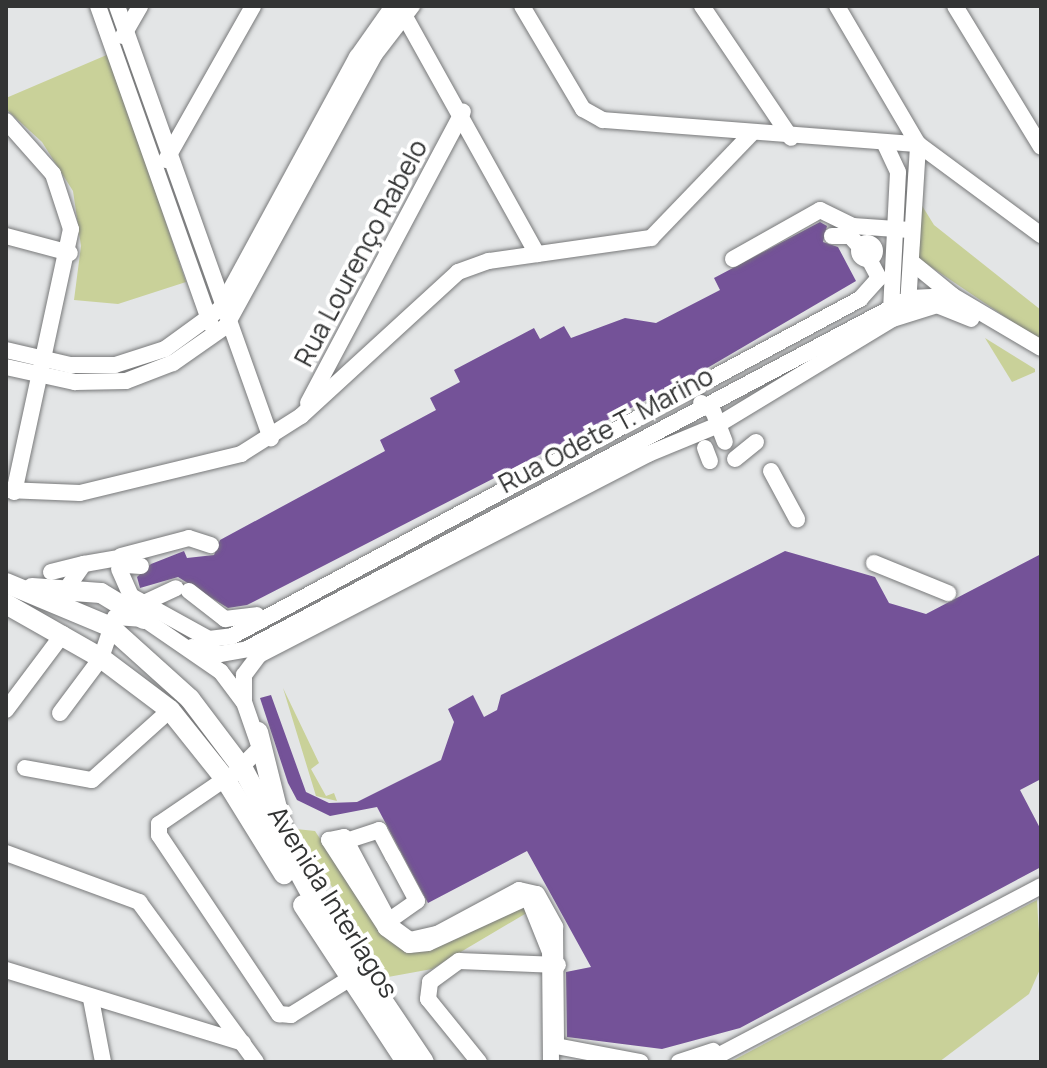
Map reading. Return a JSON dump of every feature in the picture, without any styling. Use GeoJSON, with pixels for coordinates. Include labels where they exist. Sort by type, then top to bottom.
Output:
{"type":"FeatureCollection","features":[{"type":"Feature","properties":{"kind":"main road"},"geometry":{"type":"LineString","coordinates":[[14,585],[75,588],[144,611]]}},
{"type":"Feature","properties":{"kind":"main road","name":"Avenida Interlagos"},"geometry":{"type":"LineString","coordinates":[[14,585],[109,626],[190,699],[228,772],[349,979],[406,1062]]}},
{"type":"Feature","properties":{"kind":"main road","name":"Avenida Interlagos"},"geometry":{"type":"LineString","coordinates":[[6,604],[101,658],[170,710],[228,772],[286,852],[424,1062]]}},
{"type":"Feature","properties":{"kind":"main road"},"geometry":{"type":"LineString","coordinates":[[258,732],[286,852]]}},
{"type":"Feature","properties":{"kind":"street"},"geometry":{"type":"LineString","coordinates":[[98,6],[157,174],[217,322],[271,438]]}},
{"type":"Feature","properties":{"kind":"street"},"geometry":{"type":"LineString","coordinates":[[117,6],[168,157],[217,322]]}},
{"type":"Feature","properties":{"kind":"street"},"geometry":{"type":"LineString","coordinates":[[114,50],[140,6]]}},
{"type":"Feature","properties":{"kind":"street"},"geometry":{"type":"LineString","coordinates":[[157,174],[253,6]]}},
{"type":"Feature","properties":{"kind":"street"},"geometry":{"type":"LineString","coordinates":[[522,6],[593,117],[791,138],[918,144]]}},
{"type":"Feature","properties":{"kind":"street"},"geometry":{"type":"LineString","coordinates":[[702,6],[791,138]]}},
{"type":"Feature","properties":{"kind":"street"},"geometry":{"type":"LineString","coordinates":[[837,6],[918,144],[1041,235]]}},
{"type":"Feature","properties":{"kind":"street"},"geometry":{"type":"LineString","coordinates":[[955,6],[1041,147]]}},
{"type":"Feature","properties":{"kind":"street"},"geometry":{"type":"LineString","coordinates":[[6,367],[89,367],[134,361],[217,322],[402,8],[463,112],[537,254]]}},
{"type":"Feature","properties":{"kind":"street","name":"Rua Lourenço Rabelo"},"geometry":{"type":"LineString","coordinates":[[301,416],[463,112]]}},
{"type":"Feature","properties":{"kind":"street"},"geometry":{"type":"LineString","coordinates":[[6,121],[40,154],[63,191],[70,253],[46,369],[11,483],[56,497],[152,481],[212,465],[271,438],[301,416],[458,272],[537,254],[651,238],[751,134]]}},
{"type":"Feature","properties":{"kind":"street"},"geometry":{"type":"LineString","coordinates":[[884,142],[897,163],[904,245]]}},
{"type":"Feature","properties":{"kind":"street"},"geometry":{"type":"LineString","coordinates":[[899,309],[918,144]]}},
{"type":"Feature","properties":{"kind":"street"},"geometry":{"type":"LineString","coordinates":[[733,259],[820,210],[904,245],[953,296],[1041,348]]}},
{"type":"Feature","properties":{"kind":"street"},"geometry":{"type":"LineString","coordinates":[[6,236],[70,253]]}},
{"type":"Feature","properties":{"kind":"street"},"geometry":{"type":"LineString","coordinates":[[144,611],[209,639],[270,612],[828,315],[876,286],[880,272],[869,252],[850,236],[832,236]]}},
{"type":"Feature","properties":{"kind":"street"},"geometry":{"type":"LineString","coordinates":[[869,252],[904,245]]}},
{"type":"Feature","properties":{"kind":"street","name":"Rua Odete T. Marino"},"geometry":{"type":"LineString","coordinates":[[192,647],[220,654],[260,642],[696,406],[824,342],[899,309],[953,296]]}},
{"type":"Feature","properties":{"kind":"street","name":"Rua Odete T. Marino"},"geometry":{"type":"LineString","coordinates":[[244,702],[244,675],[259,655],[681,442],[705,448],[716,426],[899,309],[950,308],[1041,361]]}},
{"type":"Feature","properties":{"kind":"street"},"geometry":{"type":"LineString","coordinates":[[824,342],[828,315]]}},
{"type":"Feature","properties":{"kind":"street"},"geometry":{"type":"LineString","coordinates":[[6,350],[46,369]]}},
{"type":"Feature","properties":{"kind":"street"},"geometry":{"type":"LineString","coordinates":[[335,352],[356,364]]}},
{"type":"Feature","properties":{"kind":"street"},"geometry":{"type":"LineString","coordinates":[[705,448],[696,406],[713,411],[716,426],[725,442]]}},
{"type":"Feature","properties":{"kind":"street"},"geometry":{"type":"LineString","coordinates":[[669,422],[681,430],[681,442]]}},
{"type":"Feature","properties":{"kind":"street"},"geometry":{"type":"LineString","coordinates":[[735,459],[756,442]]}},
{"type":"Feature","properties":{"kind":"street"},"geometry":{"type":"LineString","coordinates":[[771,471],[797,519]]}},
{"type":"Feature","properties":{"kind":"street"},"geometry":{"type":"LineString","coordinates":[[492,494],[515,506]]}},
{"type":"Feature","properties":{"kind":"street"},"geometry":{"type":"LineString","coordinates":[[75,588],[94,569],[189,538],[211,545]]}},
{"type":"Feature","properties":{"kind":"street"},"geometry":{"type":"LineString","coordinates":[[369,559],[369,584]]}},
{"type":"Feature","properties":{"kind":"street"},"geometry":{"type":"LineString","coordinates":[[51,572],[84,564],[126,561]]}},
{"type":"Feature","properties":{"kind":"street"},"geometry":{"type":"LineString","coordinates":[[126,561],[125,591],[144,611],[192,647],[244,702],[258,732],[260,751],[159,824],[159,835],[279,1014],[291,1015],[349,979]]}},
{"type":"Feature","properties":{"kind":"street"},"geometry":{"type":"LineString","coordinates":[[874,563],[948,593]]}},
{"type":"Feature","properties":{"kind":"street"},"geometry":{"type":"LineString","coordinates":[[75,588],[84,564]]}},
{"type":"Feature","properties":{"kind":"street"},"geometry":{"type":"LineString","coordinates":[[60,713],[101,658],[109,626],[121,614],[144,611],[182,590],[260,642],[270,612]]}},
{"type":"Feature","properties":{"kind":"street"},"geometry":{"type":"LineString","coordinates":[[6,710],[63,634]]}},
{"type":"Feature","properties":{"kind":"street"},"geometry":{"type":"LineString","coordinates":[[25,768],[92,780],[170,710]]}},
{"type":"Feature","properties":{"kind":"street"},"geometry":{"type":"LineString","coordinates":[[344,847],[379,830],[417,901],[388,921]]}},
{"type":"Feature","properties":{"kind":"street"},"geometry":{"type":"LineString","coordinates":[[344,847],[386,928],[409,945],[445,936],[518,894]]}},
{"type":"Feature","properties":{"kind":"street"},"geometry":{"type":"LineString","coordinates":[[344,847],[388,921],[403,937],[427,938],[518,894],[528,897],[540,916],[554,964],[555,1043],[559,1058],[640,1062]]}},
{"type":"Feature","properties":{"kind":"street"},"geometry":{"type":"LineString","coordinates":[[6,853],[139,902],[256,1062]]}},
{"type":"Feature","properties":{"kind":"street"},"geometry":{"type":"LineString","coordinates":[[706,1062],[1041,886]]}},
{"type":"Feature","properties":{"kind":"street"},"geometry":{"type":"LineString","coordinates":[[479,1062],[428,999],[430,982],[459,961],[554,964]]}},
{"type":"Feature","properties":{"kind":"street"},"geometry":{"type":"LineString","coordinates":[[6,970],[91,999],[243,1043]]}},
{"type":"Feature","properties":{"kind":"street"},"geometry":{"type":"LineString","coordinates":[[91,999],[103,1062]]}},
{"type":"Feature","properties":{"kind":"street"},"geometry":{"type":"LineString","coordinates":[[679,1062],[738,1044]]}},
{"type":"Feature","properties":{"kind":"green space"},"geometry":{"type":"Polygon","coordinates":[[[109,54],[186,282],[118,304],[74,300],[81,246],[73,191],[42,142],[6,109],[6,98],[109,54]]]}},
{"type":"Feature","properties":{"kind":"green space"},"geometry":{"type":"Polygon","coordinates":[[[921,204],[934,225],[1041,310],[1041,341],[918,258],[921,204]]]}},
{"type":"Feature","properties":{"kind":"green space"},"geometry":{"type":"Polygon","coordinates":[[[985,338],[1035,369],[1035,372],[1012,382],[985,338]]]}},
{"type":"Feature","properties":{"kind":"green space"},"geometry":{"type":"Polygon","coordinates":[[[283,688],[319,763],[311,769],[326,796],[334,793],[337,801],[316,796],[283,688]]]}},
{"type":"Feature","properties":{"kind":"green space"},"geometry":{"type":"Polygon","coordinates":[[[296,829],[315,831],[379,929],[400,947],[528,905],[530,911],[432,969],[388,977],[296,829]]]}},
{"type":"Feature","properties":{"kind":"green space"},"geometry":{"type":"Polygon","coordinates":[[[1037,900],[1041,967],[1029,994],[939,1062],[730,1062],[1037,900]]]}},
{"type":"Feature","properties":{"kind":"building"},"geometry":{"type":"Polygon","coordinates":[[[820,222],[827,226],[823,242],[838,247],[856,281],[697,374],[247,605],[228,608],[178,577],[140,588],[137,577],[151,564],[184,551],[187,558],[214,555],[220,540],[385,451],[380,440],[436,410],[430,398],[460,382],[454,370],[534,328],[540,339],[564,326],[571,338],[625,318],[656,323],[720,290],[714,278],[820,222]]]}},
{"type":"Feature","properties":{"kind":"building"},"geometry":{"type":"Polygon","coordinates":[[[785,551],[875,577],[889,603],[926,614],[1041,554],[1041,779],[1020,790],[1041,830],[1041,867],[740,1028],[662,1049],[567,1037],[566,972],[591,967],[527,851],[428,903],[377,807],[330,816],[297,800],[288,783],[260,698],[271,695],[306,792],[329,803],[357,802],[441,760],[454,722],[448,709],[473,695],[484,717],[497,710],[501,695],[785,551]]]}}]}
